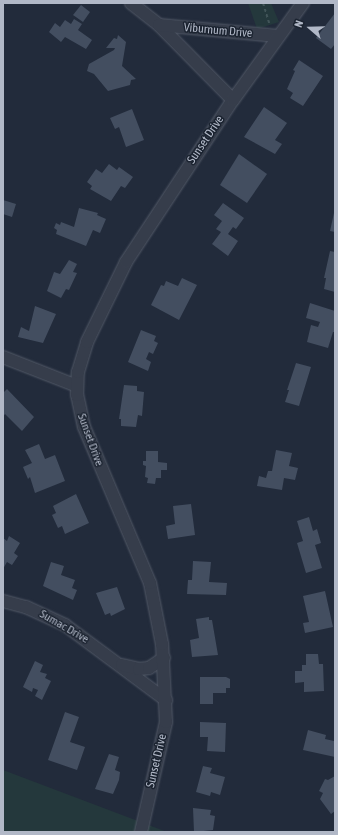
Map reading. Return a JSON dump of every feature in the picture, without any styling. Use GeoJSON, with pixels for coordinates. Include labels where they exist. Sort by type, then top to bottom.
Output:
{"type":"FeatureCollection","features":[{"type":"Feature","properties":{"kind":"street","name":"Viburnum Drive"},"geometry":{"type":"LineString","coordinates":[[131,3],[159,25],[233,100]]}},
{"type":"Feature","properties":{"kind":"street","name":"Sunset Drive"},"geometry":{"type":"LineString","coordinates":[[141,832],[158,763],[166,722],[164,658],[150,583],[89,442],[79,408],[77,386],[87,342],[126,262],[275,35],[303,3]]}},
{"type":"Feature","properties":{"kind":"street","name":"Viburnum Drive"},"geometry":{"type":"LineString","coordinates":[[159,25],[275,35]]}},
{"type":"Feature","properties":{"kind":"street"},"geometry":{"type":"LineString","coordinates":[[3,357],[77,386]]}},
{"type":"Feature","properties":{"kind":"street","name":"Sumac Drive"},"geometry":{"type":"LineString","coordinates":[[3,601],[54,619],[120,664],[166,700]]}},
{"type":"Feature","properties":{"kind":"street","name":"Sumac Drive"},"geometry":{"type":"LineString","coordinates":[[120,664],[139,669],[149,668],[164,658]]}},
{"type":"Feature","properties":{"kind":"path"},"geometry":{"type":"LineString","coordinates":[[263,3],[275,35]]}},
{"type":"Feature","properties":{"kind":"green space"},"geometry":{"type":"Polygon","coordinates":[[[248,3],[271,3],[279,22],[257,29],[248,3]]]}},
{"type":"Feature","properties":{"kind":"green space"},"geometry":{"type":"Polygon","coordinates":[[[3,770],[167,832],[3,832],[3,770]]]}},
{"type":"Feature","properties":{"kind":"building"},"geometry":{"type":"Polygon","coordinates":[[[81,5],[90,12],[83,22],[73,15],[81,5]]]}},
{"type":"Feature","properties":{"kind":"building"},"geometry":{"type":"Polygon","coordinates":[[[335,13],[335,44],[331,49],[316,38],[335,13]]]}},
{"type":"Feature","properties":{"kind":"building"},"geometry":{"type":"Polygon","coordinates":[[[74,19],[82,24],[78,30],[92,40],[86,49],[65,37],[61,42],[49,32],[55,23],[60,27],[65,20],[71,24],[74,19]]]}},
{"type":"Feature","properties":{"kind":"building"},"geometry":{"type":"Polygon","coordinates":[[[118,35],[126,42],[122,66],[136,79],[131,80],[130,85],[108,91],[94,74],[87,71],[89,64],[114,50],[115,48],[106,48],[114,38],[117,39],[118,35]]]}},
{"type":"Feature","properties":{"kind":"building"},"geometry":{"type":"Polygon","coordinates":[[[299,60],[323,76],[303,106],[290,98],[293,93],[287,89],[295,71],[293,70],[299,60]]]}},
{"type":"Feature","properties":{"kind":"building"},"geometry":{"type":"Polygon","coordinates":[[[264,107],[287,123],[275,140],[282,144],[275,154],[244,137],[264,107]]]}},
{"type":"Feature","properties":{"kind":"building"},"geometry":{"type":"Polygon","coordinates":[[[132,109],[144,140],[126,147],[119,127],[115,129],[110,118],[132,109]]]}},
{"type":"Feature","properties":{"kind":"building"},"geometry":{"type":"Polygon","coordinates":[[[239,154],[267,174],[247,203],[220,185],[239,154]]]}},
{"type":"Feature","properties":{"kind":"building"},"geometry":{"type":"Polygon","coordinates":[[[109,164],[117,170],[119,167],[133,177],[125,188],[121,186],[111,201],[90,189],[92,186],[87,182],[96,169],[102,173],[109,164]]]}},
{"type":"Feature","properties":{"kind":"building"},"geometry":{"type":"Polygon","coordinates":[[[3,200],[16,204],[12,217],[3,214],[3,200]]]}},
{"type":"Feature","properties":{"kind":"building"},"geometry":{"type":"Polygon","coordinates":[[[223,203],[244,218],[236,229],[233,227],[228,234],[238,241],[228,256],[212,244],[221,232],[216,229],[222,221],[214,215],[223,203]]]}},
{"type":"Feature","properties":{"kind":"building"},"geometry":{"type":"Polygon","coordinates":[[[79,208],[98,213],[97,215],[106,219],[100,233],[93,230],[86,246],[56,234],[57,230],[54,228],[56,223],[60,225],[61,222],[74,227],[79,208]]]}},
{"type":"Feature","properties":{"kind":"building"},"geometry":{"type":"Polygon","coordinates":[[[335,213],[335,232],[330,231],[335,213]]]}},
{"type":"Feature","properties":{"kind":"building"},"geometry":{"type":"Polygon","coordinates":[[[330,251],[335,252],[335,292],[324,289],[326,278],[324,278],[330,251]]]}},
{"type":"Feature","properties":{"kind":"building"},"geometry":{"type":"Polygon","coordinates":[[[69,260],[77,264],[73,272],[77,273],[69,290],[66,289],[61,298],[47,291],[54,272],[60,274],[69,260]]]}},
{"type":"Feature","properties":{"kind":"building"},"geometry":{"type":"Polygon","coordinates":[[[182,278],[197,285],[179,320],[151,305],[161,285],[164,286],[166,281],[178,286],[182,278]]]}},
{"type":"Feature","properties":{"kind":"building"},"geometry":{"type":"Polygon","coordinates":[[[310,303],[335,311],[335,332],[333,332],[328,348],[307,342],[311,325],[318,327],[320,322],[306,318],[310,303]]]}},
{"type":"Feature","properties":{"kind":"building"},"geometry":{"type":"Polygon","coordinates":[[[35,306],[56,314],[43,343],[18,337],[21,327],[29,331],[35,306]]]}},
{"type":"Feature","properties":{"kind":"building"},"geometry":{"type":"Polygon","coordinates":[[[141,330],[156,336],[154,341],[158,343],[153,354],[149,352],[146,359],[151,362],[148,371],[128,362],[141,330]]]}},
{"type":"Feature","properties":{"kind":"building"},"geometry":{"type":"Polygon","coordinates":[[[296,363],[311,367],[299,406],[285,402],[289,390],[287,390],[296,363]]]}},
{"type":"Feature","properties":{"kind":"building"},"geometry":{"type":"Polygon","coordinates":[[[124,385],[137,386],[137,391],[144,392],[142,416],[138,415],[136,427],[121,426],[121,419],[119,419],[124,385]]]}},
{"type":"Feature","properties":{"kind":"building"},"geometry":{"type":"Polygon","coordinates":[[[7,389],[34,417],[22,431],[5,414],[3,417],[3,393],[7,389]]]}},
{"type":"Feature","properties":{"kind":"building"},"geometry":{"type":"Polygon","coordinates":[[[39,444],[45,459],[55,455],[65,481],[35,493],[30,477],[28,479],[23,467],[32,463],[25,450],[39,444]]]}},
{"type":"Feature","properties":{"kind":"building"},"geometry":{"type":"Polygon","coordinates":[[[276,450],[292,453],[289,466],[298,468],[295,480],[284,478],[282,490],[257,486],[259,476],[266,478],[268,471],[272,471],[276,450]]]}},
{"type":"Feature","properties":{"kind":"building"},"geometry":{"type":"Polygon","coordinates":[[[146,451],[158,451],[158,462],[167,463],[167,470],[161,470],[161,478],[156,478],[155,484],[147,483],[148,478],[145,477],[146,466],[143,465],[143,461],[146,461],[146,451]]]}},
{"type":"Feature","properties":{"kind":"building"},"geometry":{"type":"Polygon","coordinates":[[[76,494],[89,523],[65,534],[62,526],[58,528],[52,515],[56,513],[53,506],[76,494]]]}},
{"type":"Feature","properties":{"kind":"building"},"geometry":{"type":"Polygon","coordinates":[[[191,504],[195,535],[168,539],[166,526],[175,524],[173,506],[191,504]]]}},
{"type":"Feature","properties":{"kind":"building"},"geometry":{"type":"Polygon","coordinates":[[[309,517],[313,531],[317,529],[321,543],[315,545],[322,568],[306,573],[297,543],[303,541],[297,521],[309,517]]]}},
{"type":"Feature","properties":{"kind":"building"},"geometry":{"type":"Polygon","coordinates":[[[9,536],[20,543],[14,553],[18,556],[12,565],[7,562],[3,569],[3,538],[7,541],[9,536]]]}},
{"type":"Feature","properties":{"kind":"building"},"geometry":{"type":"Polygon","coordinates":[[[193,561],[211,562],[209,582],[227,583],[226,595],[187,594],[188,580],[192,580],[193,561]]]}},
{"type":"Feature","properties":{"kind":"building"},"geometry":{"type":"Polygon","coordinates":[[[51,562],[64,566],[61,575],[75,580],[72,588],[77,590],[73,600],[43,586],[51,562]]]}},
{"type":"Feature","properties":{"kind":"building"},"geometry":{"type":"Polygon","coordinates":[[[117,587],[125,609],[111,616],[110,613],[105,615],[96,593],[117,587]]]}},
{"type":"Feature","properties":{"kind":"building"},"geometry":{"type":"Polygon","coordinates":[[[325,591],[333,627],[305,633],[303,623],[309,622],[303,596],[325,591]]]}},
{"type":"Feature","properties":{"kind":"building"},"geometry":{"type":"Polygon","coordinates":[[[209,617],[209,620],[212,620],[218,655],[192,657],[190,640],[199,638],[196,619],[209,617]]]}},
{"type":"Feature","properties":{"kind":"building"},"geometry":{"type":"Polygon","coordinates":[[[306,654],[318,654],[319,664],[323,664],[324,691],[304,692],[304,682],[295,683],[295,671],[302,671],[302,665],[306,665],[306,654]]]}},
{"type":"Feature","properties":{"kind":"building"},"geometry":{"type":"Polygon","coordinates":[[[35,661],[43,665],[40,672],[47,674],[45,678],[51,681],[42,700],[35,696],[38,690],[33,688],[32,692],[23,687],[35,661]]]}},
{"type":"Feature","properties":{"kind":"building"},"geometry":{"type":"Polygon","coordinates":[[[200,677],[226,677],[230,679],[230,688],[226,688],[226,693],[213,693],[213,704],[200,704],[200,677]]]}},
{"type":"Feature","properties":{"kind":"building"},"geometry":{"type":"Polygon","coordinates":[[[65,712],[79,717],[70,742],[85,747],[77,770],[48,760],[65,712]]]}},
{"type":"Feature","properties":{"kind":"building"},"geometry":{"type":"Polygon","coordinates":[[[200,722],[226,723],[225,752],[207,751],[208,737],[200,737],[200,722]]]}},
{"type":"Feature","properties":{"kind":"building"},"geometry":{"type":"Polygon","coordinates":[[[308,730],[326,735],[325,739],[334,741],[335,739],[335,757],[303,750],[308,730]]]}},
{"type":"Feature","properties":{"kind":"building"},"geometry":{"type":"Polygon","coordinates":[[[109,754],[119,757],[115,770],[120,772],[119,780],[113,794],[95,789],[109,754]]]}},
{"type":"Feature","properties":{"kind":"building"},"geometry":{"type":"Polygon","coordinates":[[[203,766],[212,768],[210,773],[225,777],[220,795],[211,792],[210,796],[196,792],[203,766]]]}},
{"type":"Feature","properties":{"kind":"building"},"geometry":{"type":"Polygon","coordinates":[[[335,776],[335,811],[331,814],[320,799],[323,793],[319,791],[325,779],[328,780],[335,776]]]}},
{"type":"Feature","properties":{"kind":"building"},"geometry":{"type":"Polygon","coordinates":[[[193,808],[211,810],[210,815],[215,816],[213,830],[194,832],[193,808]]]}}]}
